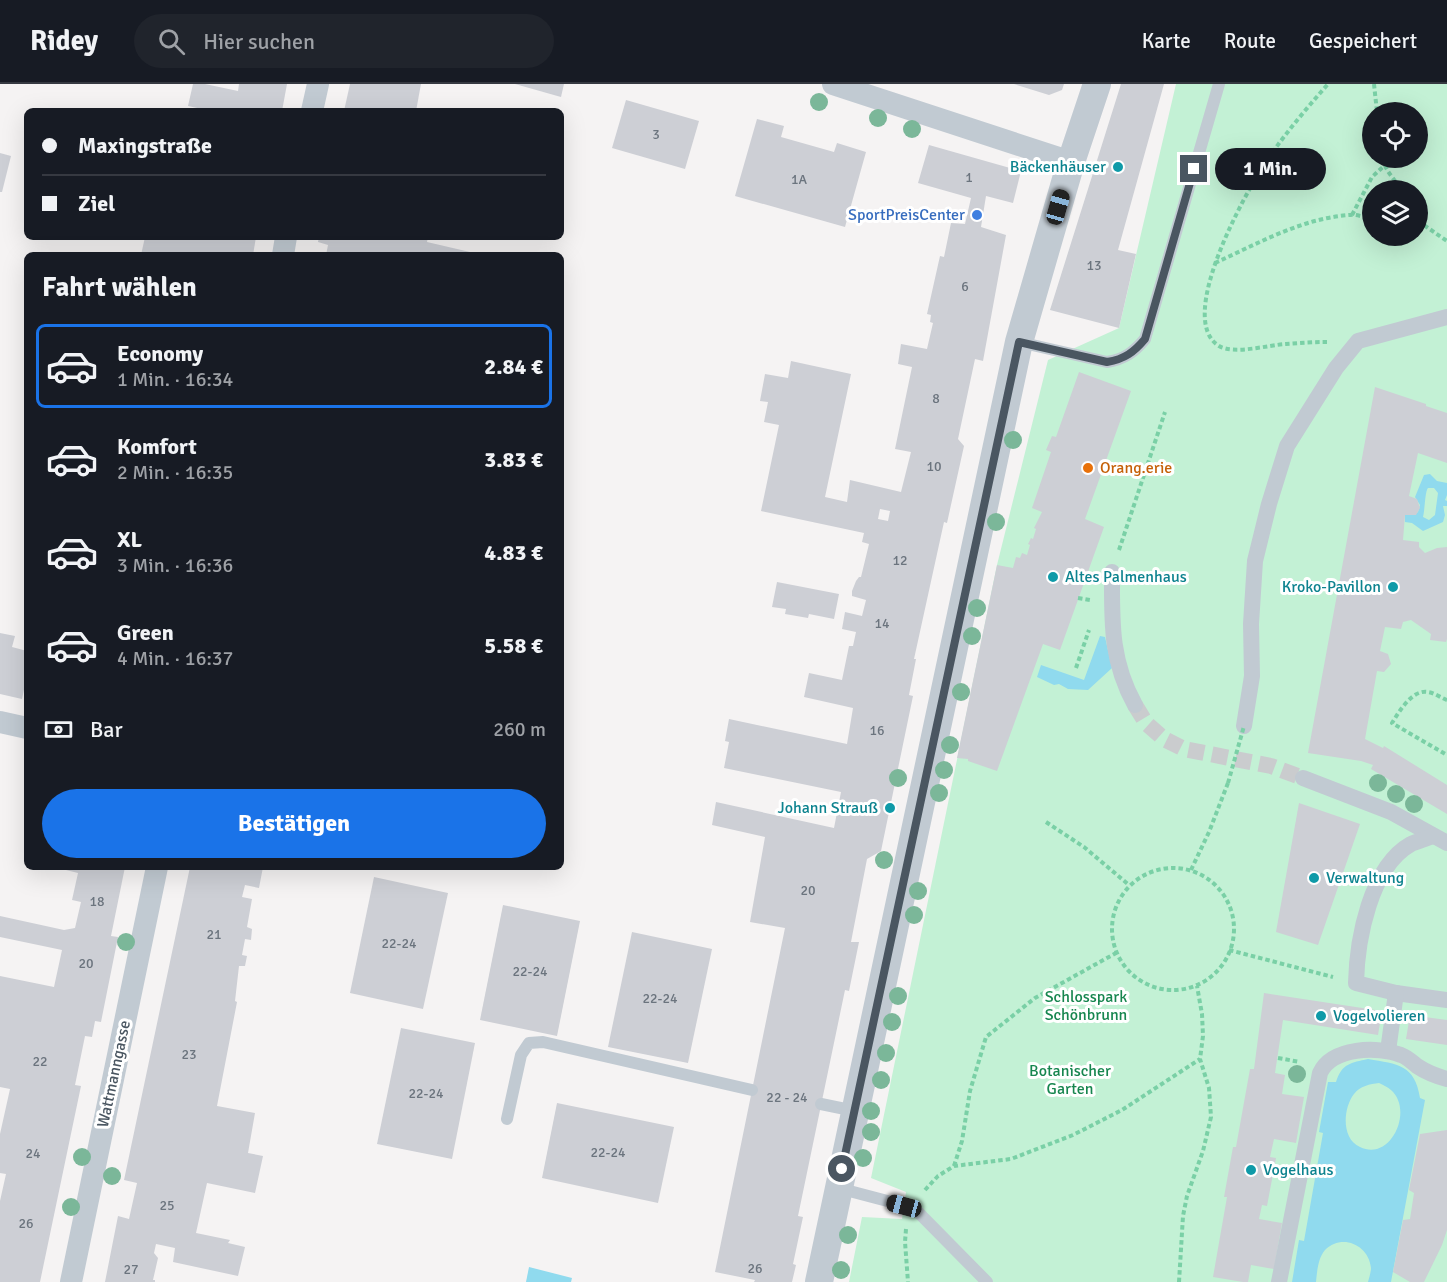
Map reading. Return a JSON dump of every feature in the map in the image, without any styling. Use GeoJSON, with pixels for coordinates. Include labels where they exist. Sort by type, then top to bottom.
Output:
{"type":"FeatureCollection","features":[{"type":"Feature","properties":{"kind":"street"},"geometry":{"type":"LineString","coordinates":[[313,108],[318,84]]}},
{"type":"Feature","properties":{"kind":"street"},"geometry":{"type":"LineString","coordinates":[[833,84],[1071,162]]}},
{"type":"Feature","properties":{"kind":"street"},"geometry":{"type":"LineString","coordinates":[[819,1282],[1019,342],[1071,162],[1098,84]]}},
{"type":"Feature","properties":{"kind":"street"},"geometry":{"type":"LineString","coordinates":[[1244,726],[1252,676],[1251,624],[1255,561],[1287,446],[1336,368],[1358,341],[1447,317]]}},
{"type":"Feature","properties":{"kind":"street"},"geometry":{"type":"LineString","coordinates":[[1112,572],[1113,646],[1128,693],[1135,705]]}},
{"type":"Feature","properties":{"kind":"street"},"geometry":{"type":"LineString","coordinates":[[0,722],[24,727]]}},
{"type":"Feature","properties":{"kind":"street"},"geometry":{"type":"LineString","coordinates":[[1303,778],[1391,812],[1440,840]]}},
{"type":"Feature","properties":{"kind":"street"},"geometry":{"type":"LineString","coordinates":[[1440,840],[1410,845],[1391,863],[1380,878],[1370,901],[1358,943],[1356,983],[1396,993],[1447,1000]]}},
{"type":"Feature","properties":{"kind":"street","name":"Wattmanngasse"},"geometry":{"type":"LineString","coordinates":[[71,1282],[156,870]]}},
{"type":"Feature","properties":{"kind":"street"},"geometry":{"type":"LineString","coordinates":[[1388,1051],[1396,993]]}},
{"type":"Feature","properties":{"kind":"street"},"geometry":{"type":"LineString","coordinates":[[1279,1282],[1322,1069],[1329,1061],[1343,1054],[1368,1050],[1388,1051],[1404,1056],[1432,1074],[1447,1078]]}},
{"type":"Feature","properties":{"kind":"lane"},"geometry":{"type":"LineString","coordinates":[[1019,342],[1107,362],[1122,360],[1136,350],[1145,339],[1219,84]]}},
{"type":"Feature","properties":{"kind":"lane"},"geometry":{"type":"LineString","coordinates":[[507,1119],[521,1055],[529,1043],[543,1042],[752,1090]]}},
{"type":"Feature","properties":{"kind":"lane"},"geometry":{"type":"LineString","coordinates":[[821,1104],[855,1111]]}},
{"type":"Feature","properties":{"kind":"lane"},"geometry":{"type":"LineString","coordinates":[[838,1188],[914,1208],[987,1282]]}},
{"type":"Feature","properties":{"kind":"path"},"geometry":{"type":"LineString","coordinates":[[1328,84],[1290,128],[1264,164],[1214,263],[1204,303],[1204,324],[1210,339],[1220,347],[1238,350],[1287,344],[1358,341]]}},
{"type":"Feature","properties":{"kind":"path"},"geometry":{"type":"LineString","coordinates":[[1374,84],[1376,102]]}},
{"type":"Feature","properties":{"kind":"path"},"geometry":{"type":"LineString","coordinates":[[1352,214],[1372,177],[1382,168]]}},
{"type":"Feature","properties":{"kind":"path"},"geometry":{"type":"LineString","coordinates":[[1386,168],[1395,180]]}},
{"type":"Feature","properties":{"kind":"path"},"geometry":{"type":"LineString","coordinates":[[1214,263],[1314,221],[1352,214],[1362,216]]}},
{"type":"Feature","properties":{"kind":"path"},"geometry":{"type":"LineString","coordinates":[[1428,228],[1447,241]]}},
{"type":"Feature","properties":{"kind":"path"},"geometry":{"type":"LineString","coordinates":[[1112,572],[1165,412]]}},
{"type":"Feature","properties":{"kind":"path"},"geometry":{"type":"LineString","coordinates":[[1076,668],[1091,623]]}},
{"type":"Feature","properties":{"kind":"path"},"geometry":{"type":"LineString","coordinates":[[1447,700],[1428,692],[1419,693],[1402,706],[1392,723],[1447,755]]}},
{"type":"Feature","properties":{"kind":"path"},"geometry":{"type":"LineString","coordinates":[[1191,870],[1228,783],[1244,726]]}},
{"type":"Feature","properties":{"kind":"path"},"geometry":{"type":"LineString","coordinates":[[1046,822],[1084,847],[1130,885]]}},
{"type":"Feature","properties":{"kind":"path"},"geometry":{"type":"LineString","coordinates":[[1179,868],[1191,870],[1200,874],[1219,890],[1231,911],[1234,935],[1227,959],[1210,978],[1188,989],[1163,990],[1139,981],[1121,963],[1112,939],[1113,917],[1121,896],[1130,885],[1156,870],[1179,868]]}},
{"type":"Feature","properties":{"kind":"path"},"geometry":{"type":"LineString","coordinates":[[1229,950],[1356,983]]}},
{"type":"Feature","properties":{"kind":"path"},"geometry":{"type":"LineString","coordinates":[[954,1166],[962,1141],[970,1091],[986,1037],[1035,998],[1116,953]]}},
{"type":"Feature","properties":{"kind":"path"},"geometry":{"type":"LineString","coordinates":[[1179,1282],[1183,1216],[1187,1196],[1203,1151],[1210,1117],[1209,1088],[1200,1059],[1203,1036],[1197,986]]}},
{"type":"Feature","properties":{"kind":"path"},"geometry":{"type":"LineString","coordinates":[[909,1282],[905,1242],[907,1227],[914,1208],[925,1190],[938,1176],[954,1166],[1011,1159],[1073,1135],[1122,1110],[1200,1059]]}},
{"type":"Feature","properties":{"kind":"green space"},"geometry":{"type":"Polygon","coordinates":[[[1176,84],[1447,84],[1447,1282],[849,1282],[862,1217],[902,1219],[906,1192],[871,1178],[997,565],[1048,360],[1119,328],[1176,84]]]}},
{"type":"Feature","properties":{"kind":"water"},"geometry":{"type":"Polygon","coordinates":[[[1430,474],[1437,481],[1447,483],[1445,500],[1447,506],[1443,506],[1445,515],[1443,522],[1423,531],[1412,523],[1405,522],[1405,515],[1414,515],[1418,512],[1420,505],[1415,497],[1424,475],[1430,474]],[[1428,488],[1426,496],[1423,517],[1429,520],[1435,515],[1438,493],[1434,488],[1428,488]]]}},
{"type":"Feature","properties":{"kind":"water"},"geometry":{"type":"Polygon","coordinates":[[[1100,636],[1105,637],[1112,668],[1088,690],[1068,689],[1037,677],[1041,665],[1084,680],[1100,636]]]}},
{"type":"Feature","properties":{"kind":"water"},"geometry":{"type":"Polygon","coordinates":[[[1368,1059],[1396,1065],[1409,1072],[1418,1087],[1420,1098],[1425,1100],[1391,1282],[1368,1282],[1371,1268],[1365,1253],[1354,1244],[1339,1242],[1323,1253],[1319,1261],[1316,1282],[1292,1282],[1299,1240],[1304,1241],[1323,1133],[1319,1132],[1328,1082],[1336,1082],[1344,1067],[1368,1059]],[[1379,1083],[1362,1087],[1356,1091],[1350,1100],[1346,1115],[1347,1130],[1354,1143],[1371,1150],[1389,1141],[1396,1132],[1399,1121],[1398,1099],[1390,1089],[1379,1083]]]}},
{"type":"Feature","properties":{"kind":"water"},"geometry":{"type":"Polygon","coordinates":[[[529,1267],[572,1278],[571,1282],[526,1282],[529,1267]]]}},
{"type":"Feature","properties":{"kind":"building"},"geometry":{"type":"Polygon","coordinates":[[[193,84],[205,84],[238,91],[239,84],[287,84],[283,108],[197,108],[188,106],[193,84]]]}},
{"type":"Feature","properties":{"kind":"building"},"geometry":{"type":"Polygon","coordinates":[[[350,84],[421,84],[417,108],[345,108],[350,84]]]}},
{"type":"Feature","properties":{"kind":"building"},"geometry":{"type":"Polygon","coordinates":[[[515,84],[564,84],[561,97],[515,84]]]}},
{"type":"Feature","properties":{"kind":"building"},"geometry":{"type":"Polygon","coordinates":[[[1014,84],[1064,84],[1062,90],[1049,95],[1014,84]]]}},
{"type":"Feature","properties":{"kind":"building","name":"Bäckenhäuser"},"geometry":{"type":"Polygon","coordinates":[[[1121,84],[1164,84],[1118,250],[1136,254],[1119,328],[1050,310],[1121,84]]]}},
{"type":"Feature","properties":{"kind":"building"},"geometry":{"type":"Polygon","coordinates":[[[626,100],[699,121],[685,169],[612,148],[626,100]]]}},
{"type":"Feature","properties":{"kind":"building"},"geometry":{"type":"Polygon","coordinates":[[[757,119],[784,126],[781,137],[834,152],[837,143],[866,152],[845,227],[735,196],[757,119]]]}},
{"type":"Feature","properties":{"kind":"building"},"geometry":{"type":"Polygon","coordinates":[[[929,145],[1021,171],[1013,203],[986,196],[981,227],[1006,235],[983,361],[975,359],[958,439],[964,446],[947,523],[944,522],[914,659],[916,659],[909,695],[913,696],[881,851],[867,859],[851,942],[859,942],[849,991],[845,990],[798,1216],[803,1217],[793,1264],[796,1265],[792,1282],[754,1282],[755,1280],[715,1272],[785,928],[750,922],[765,837],[712,825],[716,802],[834,828],[841,792],[724,768],[729,742],[725,741],[729,719],[847,744],[853,708],[804,697],[809,673],[842,680],[849,646],[853,646],[856,632],[842,629],[845,612],[862,616],[866,600],[852,596],[852,591],[856,581],[861,577],[869,544],[862,542],[864,533],[761,511],[779,425],[764,422],[768,402],[760,401],[765,374],[788,378],[791,361],[851,374],[825,497],[847,502],[850,480],[901,492],[911,452],[895,449],[912,367],[898,364],[901,344],[927,349],[933,323],[930,322],[931,315],[927,314],[940,256],[944,257],[951,223],[965,224],[971,198],[918,183],[929,145]],[[880,509],[878,519],[888,521],[890,511],[880,509]]]}},
{"type":"Feature","properties":{"kind":"building"},"geometry":{"type":"Polygon","coordinates":[[[0,153],[11,156],[2,192],[0,192],[0,153]]]}},
{"type":"Feature","properties":{"kind":"building"},"geometry":{"type":"Polygon","coordinates":[[[144,240],[256,240],[254,252],[142,252],[144,240]]]}},
{"type":"Feature","properties":{"kind":"building"},"geometry":{"type":"Polygon","coordinates":[[[318,240],[427,240],[427,242],[470,252],[327,252],[328,245],[318,242],[318,240]]]}},
{"type":"Feature","properties":{"kind":"building","name":"Altes Palmenhaus"},"geometry":{"type":"Polygon","coordinates":[[[1079,372],[1131,391],[1085,519],[1104,527],[1060,650],[1043,644],[997,771],[968,761],[968,759],[957,758],[997,565],[1013,568],[1016,557],[1020,558],[1022,553],[1027,555],[1030,545],[1028,544],[1031,538],[1033,539],[1036,529],[1034,528],[1042,512],[1032,508],[1051,452],[1046,450],[1052,436],[1056,437],[1079,372]]]}},
{"type":"Feature","properties":{"kind":"building","name":"Kroko-Pavillon"},"geometry":{"type":"Polygon","coordinates":[[[1375,387],[1447,413],[1447,463],[1418,453],[1409,496],[1417,499],[1420,508],[1416,515],[1405,515],[1403,540],[1419,542],[1419,547],[1425,553],[1447,547],[1447,639],[1446,642],[1430,640],[1431,634],[1411,620],[1403,622],[1401,629],[1385,627],[1380,651],[1388,654],[1391,664],[1384,672],[1377,671],[1365,739],[1383,748],[1384,746],[1447,785],[1447,814],[1371,769],[1373,765],[1308,753],[1375,387]]]}},
{"type":"Feature","properties":{"kind":"building"},"geometry":{"type":"Polygon","coordinates":[[[777,582],[839,594],[834,619],[809,614],[808,618],[785,614],[786,609],[772,607],[777,582]]]}},
{"type":"Feature","properties":{"kind":"building"},"geometry":{"type":"Polygon","coordinates":[[[0,633],[15,636],[12,647],[24,650],[24,690],[22,699],[0,694],[0,633]]]}},
{"type":"Feature","properties":{"kind":"building","name":"Verwaltung"},"geometry":{"type":"Polygon","coordinates":[[[1299,803],[1360,824],[1318,945],[1276,932],[1299,803]]]}},
{"type":"Feature","properties":{"kind":"building"},"geometry":{"type":"Polygon","coordinates":[[[66,870],[124,870],[111,936],[118,937],[101,1022],[95,1021],[92,1037],[85,1036],[75,1085],[81,1086],[40,1282],[0,1282],[0,1201],[6,1174],[0,1173],[0,1134],[10,1089],[0,1087],[0,976],[54,987],[62,950],[0,937],[0,916],[64,930],[75,928],[81,902],[72,900],[78,873],[66,870]]]}},
{"type":"Feature","properties":{"kind":"building"},"geometry":{"type":"Polygon","coordinates":[[[189,870],[262,870],[259,888],[245,885],[242,897],[252,899],[247,927],[252,929],[251,940],[245,939],[242,955],[247,956],[245,966],[239,966],[235,1001],[237,1002],[217,1106],[255,1113],[248,1153],[263,1156],[255,1193],[207,1183],[196,1233],[230,1240],[228,1243],[245,1247],[238,1276],[173,1262],[175,1248],[156,1244],[154,1253],[158,1258],[153,1280],[155,1282],[105,1282],[118,1216],[129,1219],[137,1183],[124,1180],[189,870]]]}},
{"type":"Feature","properties":{"kind":"building"},"geometry":{"type":"Polygon","coordinates":[[[374,877],[448,893],[423,1009],[350,993],[374,877]]]}},
{"type":"Feature","properties":{"kind":"building"},"geometry":{"type":"Polygon","coordinates":[[[503,905],[580,921],[557,1036],[480,1020],[503,905]]]}},
{"type":"Feature","properties":{"kind":"building"},"geometry":{"type":"Polygon","coordinates":[[[632,932],[712,949],[688,1063],[608,1047],[632,932]]]}},
{"type":"Feature","properties":{"kind":"building","name":"Vogelhaus"},"geometry":{"type":"Polygon","coordinates":[[[1264,993],[1382,1011],[1378,1035],[1283,1020],[1275,1073],[1285,1075],[1282,1094],[1304,1097],[1296,1143],[1274,1139],[1270,1157],[1276,1158],[1267,1206],[1262,1205],[1259,1219],[1282,1223],[1274,1269],[1251,1265],[1248,1282],[1243,1282],[1213,1277],[1233,1147],[1236,1147],[1250,1069],[1254,1069],[1264,993]]]}},
{"type":"Feature","properties":{"kind":"building","name":"Vogelvolieren"},"geometry":{"type":"Polygon","coordinates":[[[1410,1015],[1447,1020],[1447,1045],[1406,1039],[1410,1015]]]}},
{"type":"Feature","properties":{"kind":"building"},"geometry":{"type":"Polygon","coordinates":[[[401,1028],[475,1043],[452,1159],[377,1144],[401,1028]]]}},
{"type":"Feature","properties":{"kind":"building"},"geometry":{"type":"Polygon","coordinates":[[[557,1103],[674,1127],[658,1203],[542,1178],[557,1103]]]}},
{"type":"Feature","properties":{"kind":"building"},"geometry":{"type":"Polygon","coordinates":[[[1447,1130],[1447,1230],[1424,1282],[1410,1282],[1393,1272],[1403,1220],[1410,1219],[1414,1193],[1409,1190],[1420,1134],[1447,1130]]]}},
{"type":"Feature","properties":{"kind":"tunnel"},"geometry":{"type":"LineString","coordinates":[[1135,705],[1146,723],[1164,739],[1184,749],[1271,766],[1303,778]]}},
{"type":"Feature","properties":{"kind":"place","name":"Bäckenhäuser"},"geometry":{"type":"Point","coordinates":[1118,167]}},
{"type":"Feature","properties":{"kind":"place","name":"SportPreisCenter"},"geometry":{"type":"Point","coordinates":[977,215]}},
{"type":"Feature","properties":{"kind":"place","name":"Orang.erie"},"geometry":{"type":"Point","coordinates":[1088,468]}},
{"type":"Feature","properties":{"kind":"place","name":"Altes Palmenhaus"},"geometry":{"type":"Point","coordinates":[1053,577]}},
{"type":"Feature","properties":{"kind":"place","name":"Kroko-Pavillon"},"geometry":{"type":"Point","coordinates":[1393,587]}},
{"type":"Feature","properties":{"kind":"place","name":"Johann Strauß"},"geometry":{"type":"Point","coordinates":[890,808]}},
{"type":"Feature","properties":{"kind":"place","name":"Verwaltung"},"geometry":{"type":"Point","coordinates":[1314,878]}},
{"type":"Feature","properties":{"kind":"place","name":"Vogelvolieren"},"geometry":{"type":"Point","coordinates":[1321,1016]}},
{"type":"Feature","properties":{"kind":"place","name":"Vogelhaus"},"geometry":{"type":"Point","coordinates":[1251,1170]}},
{"type":"Feature","properties":{"kind":"route"},"geometry":{"type":"LineString","coordinates":[[842,1169],[1019,342],[1107,362],[1122,360],[1136,350],[1145,339],[1194,169]]}},
{"type":"Feature","properties":{"kind":"park label","name":"Schlosspark Schönbrunn"},"geometry":{"type":"Point","coordinates":[1086,1006]}},
{"type":"Feature","properties":{"kind":"park label","name":"Botanischer Garten"},"geometry":{"type":"Point","coordinates":[1070,1080]}}]}
